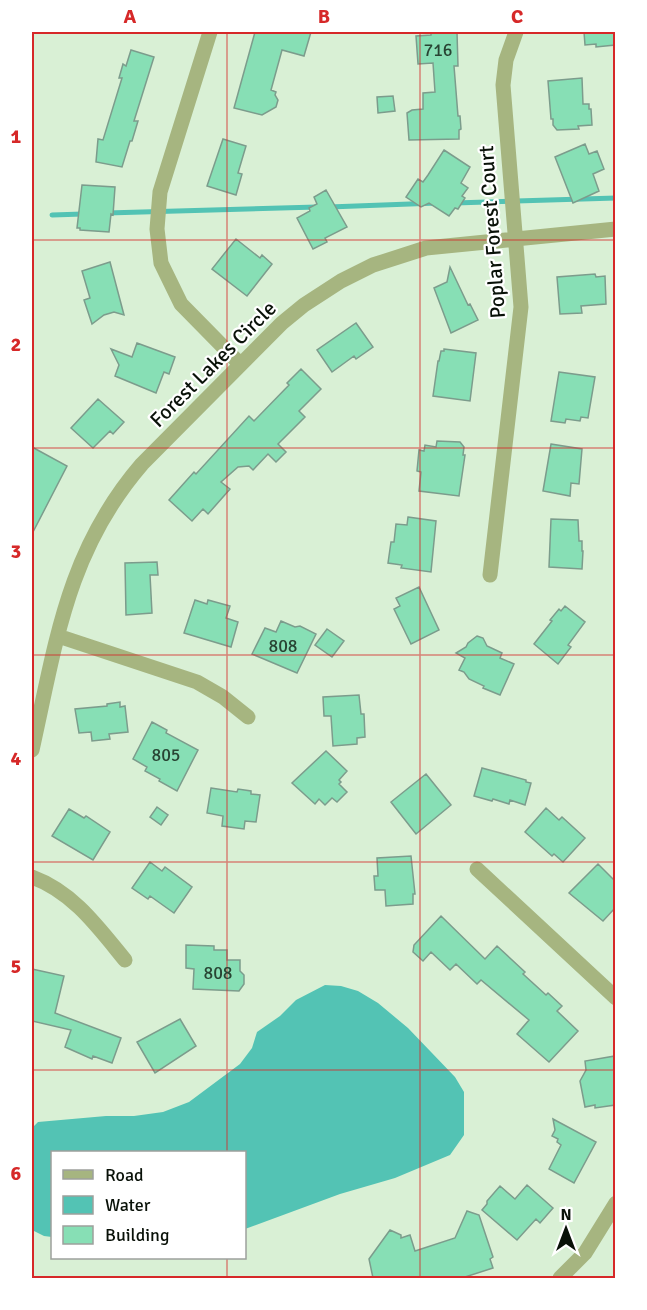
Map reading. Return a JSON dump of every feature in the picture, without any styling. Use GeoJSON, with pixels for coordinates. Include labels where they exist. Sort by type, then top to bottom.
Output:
{"type":"FeatureCollection","features":[{"type":"Feature","properties":{"kind":"street"},"geometry":{"type":"LineString","coordinates":[[210,32],[160,192],[157,229],[161,263],[181,304],[240,364]]}},
{"type":"Feature","properties":{"kind":"street","name":"Poplar Forest Court"},"geometry":{"type":"LineString","coordinates":[[490,575],[521,307],[503,85],[506,60],[516,32]]}},
{"type":"Feature","properties":{"kind":"street","name":"Forest Lakes Circle"},"geometry":{"type":"LineString","coordinates":[[32,750],[68,595],[83,555],[121,488],[282,323],[304,305],[341,281],[373,266],[426,248],[615,229]]}},
{"type":"Feature","properties":{"kind":"street"},"geometry":{"type":"LineString","coordinates":[[58,636],[197,682],[223,697],[248,717]]}},
{"type":"Feature","properties":{"kind":"street"},"geometry":{"type":"LineString","coordinates":[[477,869],[615,998]]}},
{"type":"Feature","properties":{"kind":"street"},"geometry":{"type":"LineString","coordinates":[[32,877],[58,890],[78,905],[125,960]]}},
{"type":"Feature","properties":{"kind":"street"},"geometry":{"type":"LineString","coordinates":[[560,1278],[585,1253],[615,1203]]}},
{"type":"Feature","properties":{"kind":"water"},"geometry":{"type":"Polygon","coordinates":[[[325,985],[341,986],[358,991],[378,1003],[408,1028],[455,1077],[464,1092],[464,1135],[450,1155],[395,1178],[340,1194],[246,1229],[246,1151],[51,1151],[51,1237],[32,1230],[32,1128],[38,1122],[134,1116],[163,1112],[189,1102],[240,1064],[252,1048],[257,1032],[280,1016],[296,1000],[325,985]]]}},
{"type":"Feature","properties":{"kind":"building"},"geometry":{"type":"Polygon","coordinates":[[[255,32],[311,32],[304,56],[282,50],[271,90],[276,92],[278,100],[276,107],[262,115],[234,108],[255,32]]]}},
{"type":"Feature","properties":{"kind":"building"},"geometry":{"type":"Polygon","coordinates":[[[431,32],[457,32],[458,66],[454,66],[461,129],[459,139],[409,140],[407,113],[423,109],[423,93],[435,92],[433,63],[418,64],[416,36],[431,35],[431,32]]]}},
{"type":"Feature","properties":{"kind":"building"},"geometry":{"type":"Polygon","coordinates":[[[584,32],[615,32],[615,45],[596,47],[596,44],[585,45],[584,32]]]}},
{"type":"Feature","properties":{"kind":"building"},"geometry":{"type":"Polygon","coordinates":[[[131,50],[154,57],[134,121],[138,121],[122,167],[96,162],[98,139],[103,140],[122,78],[119,78],[123,64],[126,66],[131,50]]]}},
{"type":"Feature","properties":{"kind":"building"},"geometry":{"type":"Polygon","coordinates":[[[582,78],[583,104],[589,104],[592,125],[578,126],[579,129],[557,130],[551,119],[548,81],[582,78]]]}},
{"type":"Feature","properties":{"kind":"building"},"geometry":{"type":"Polygon","coordinates":[[[393,96],[395,111],[378,113],[377,97],[393,96]]]}},
{"type":"Feature","properties":{"kind":"building"},"geometry":{"type":"Polygon","coordinates":[[[223,139],[246,146],[238,173],[242,174],[236,195],[207,186],[223,139]]]}},
{"type":"Feature","properties":{"kind":"building"},"geometry":{"type":"Polygon","coordinates":[[[585,144],[589,154],[597,151],[604,169],[593,174],[599,191],[573,203],[555,157],[585,144]]]}},
{"type":"Feature","properties":{"kind":"building"},"geometry":{"type":"Polygon","coordinates":[[[444,150],[470,167],[461,183],[468,188],[462,196],[465,198],[458,209],[455,208],[449,216],[429,203],[421,207],[406,197],[418,179],[423,182],[444,150]]]}},
{"type":"Feature","properties":{"kind":"building"},"geometry":{"type":"Polygon","coordinates":[[[82,185],[115,187],[109,232],[77,228],[82,185]]]}},
{"type":"Feature","properties":{"kind":"building"},"geometry":{"type":"Polygon","coordinates":[[[326,190],[347,227],[325,238],[327,242],[313,249],[297,218],[310,211],[309,208],[317,204],[314,197],[326,190]]]}},
{"type":"Feature","properties":{"kind":"building"},"geometry":{"type":"Polygon","coordinates":[[[236,239],[260,258],[262,255],[272,264],[247,296],[212,269],[236,239]]]}},
{"type":"Feature","properties":{"kind":"building"},"geometry":{"type":"Polygon","coordinates":[[[110,262],[124,315],[114,312],[104,315],[92,324],[84,300],[90,298],[82,271],[110,262]]]}},
{"type":"Feature","properties":{"kind":"building"},"geometry":{"type":"Polygon","coordinates":[[[450,267],[468,305],[470,304],[478,320],[451,333],[434,288],[447,282],[450,267]]]}},
{"type":"Feature","properties":{"kind":"building"},"geometry":{"type":"Polygon","coordinates":[[[595,274],[596,277],[605,276],[606,304],[581,306],[582,313],[560,314],[557,277],[595,274]]]}},
{"type":"Feature","properties":{"kind":"building"},"geometry":{"type":"Polygon","coordinates":[[[356,323],[373,347],[356,359],[354,356],[332,372],[317,350],[356,323]]]}},
{"type":"Feature","properties":{"kind":"building"},"geometry":{"type":"Polygon","coordinates":[[[137,343],[175,357],[169,374],[164,372],[156,393],[115,376],[119,365],[111,349],[132,357],[137,343]]]}},
{"type":"Feature","properties":{"kind":"building"},"geometry":{"type":"Polygon","coordinates":[[[444,349],[476,353],[470,401],[433,396],[438,361],[444,349]]]}},
{"type":"Feature","properties":{"kind":"building"},"geometry":{"type":"Polygon","coordinates":[[[301,369],[321,389],[299,411],[305,417],[278,444],[286,452],[276,462],[268,454],[253,470],[249,466],[238,467],[221,482],[230,489],[208,514],[203,509],[192,521],[169,500],[249,416],[254,421],[289,385],[287,383],[301,369]]]}},
{"type":"Feature","properties":{"kind":"building"},"geometry":{"type":"Polygon","coordinates":[[[559,372],[595,377],[588,418],[581,417],[580,421],[566,419],[565,423],[551,421],[559,372]]]}},
{"type":"Feature","properties":{"kind":"building"},"geometry":{"type":"Polygon","coordinates":[[[98,399],[124,422],[113,434],[110,431],[93,448],[71,428],[98,399]]]}},
{"type":"Feature","properties":{"kind":"building"},"geometry":{"type":"Polygon","coordinates":[[[437,441],[460,442],[464,447],[463,455],[465,455],[459,496],[419,491],[421,472],[417,471],[419,450],[424,451],[425,445],[436,447],[437,441]]]}},
{"type":"Feature","properties":{"kind":"building"},"geometry":{"type":"Polygon","coordinates":[[[551,444],[582,449],[579,484],[571,483],[570,496],[543,491],[551,444]]]}},
{"type":"Feature","properties":{"kind":"building"},"geometry":{"type":"Polygon","coordinates":[[[32,447],[67,466],[32,534],[32,447]]]}},
{"type":"Feature","properties":{"kind":"building"},"geometry":{"type":"Polygon","coordinates":[[[408,517],[436,521],[431,572],[401,568],[402,565],[388,563],[396,524],[407,525],[408,517]]]}},
{"type":"Feature","properties":{"kind":"building"},"geometry":{"type":"Polygon","coordinates":[[[551,519],[578,520],[579,541],[582,541],[583,551],[582,569],[549,567],[551,519]]]}},
{"type":"Feature","properties":{"kind":"building"},"geometry":{"type":"Polygon","coordinates":[[[157,562],[158,575],[150,575],[152,613],[126,615],[125,563],[157,562]]]}},
{"type":"Feature","properties":{"kind":"building"},"geometry":{"type":"Polygon","coordinates":[[[419,587],[439,630],[411,644],[394,609],[400,606],[396,598],[419,587]]]}},
{"type":"Feature","properties":{"kind":"building"},"geometry":{"type":"Polygon","coordinates":[[[195,600],[207,604],[208,600],[230,606],[226,618],[238,622],[231,647],[184,633],[195,600]]]}},
{"type":"Feature","properties":{"kind":"building"},"geometry":{"type":"Polygon","coordinates":[[[565,606],[585,622],[568,645],[571,647],[558,664],[534,644],[552,621],[550,620],[559,609],[561,611],[565,606]]]}},
{"type":"Feature","properties":{"kind":"building"},"geometry":{"type":"Polygon","coordinates":[[[281,621],[295,627],[300,626],[316,634],[297,673],[252,654],[265,628],[276,632],[281,621]]]}},
{"type":"Feature","properties":{"kind":"building"},"geometry":{"type":"Polygon","coordinates":[[[327,629],[344,641],[332,657],[315,645],[327,629]]]}},
{"type":"Feature","properties":{"kind":"building"},"geometry":{"type":"Polygon","coordinates":[[[477,636],[483,638],[487,646],[502,653],[500,658],[514,664],[500,695],[483,688],[484,686],[469,679],[464,672],[459,670],[465,658],[456,653],[477,636]]]}},
{"type":"Feature","properties":{"kind":"building"},"geometry":{"type":"Polygon","coordinates":[[[359,695],[361,714],[364,714],[365,737],[357,738],[357,744],[333,746],[331,716],[324,716],[323,697],[359,695]]]}},
{"type":"Feature","properties":{"kind":"building"},"geometry":{"type":"Polygon","coordinates":[[[120,702],[120,707],[125,706],[128,732],[109,734],[110,739],[92,741],[91,732],[79,733],[75,709],[107,706],[107,704],[120,702]]]}},
{"type":"Feature","properties":{"kind":"building"},"geometry":{"type":"Polygon","coordinates":[[[152,722],[167,730],[166,733],[198,750],[177,791],[145,771],[147,767],[133,759],[152,722]]]}},
{"type":"Feature","properties":{"kind":"building"},"geometry":{"type":"Polygon","coordinates":[[[326,751],[347,771],[339,780],[341,782],[339,784],[347,792],[337,802],[332,798],[325,805],[319,799],[315,804],[292,783],[326,751]]]}},
{"type":"Feature","properties":{"kind":"building"},"geometry":{"type":"Polygon","coordinates":[[[482,768],[531,783],[525,805],[510,800],[509,804],[474,796],[482,768]]]}},
{"type":"Feature","properties":{"kind":"building"},"geometry":{"type":"Polygon","coordinates":[[[426,774],[451,805],[416,834],[391,802],[426,774]]]}},
{"type":"Feature","properties":{"kind":"building"},"geometry":{"type":"Polygon","coordinates":[[[211,788],[237,792],[238,789],[260,795],[256,822],[245,821],[244,829],[222,826],[223,816],[207,813],[211,788]]]}},
{"type":"Feature","properties":{"kind":"building"},"geometry":{"type":"Polygon","coordinates":[[[157,807],[168,815],[161,825],[150,817],[157,807]]]}},
{"type":"Feature","properties":{"kind":"building"},"geometry":{"type":"Polygon","coordinates":[[[546,808],[559,820],[562,817],[585,838],[563,862],[554,854],[552,856],[525,832],[546,808]]]}},
{"type":"Feature","properties":{"kind":"building"},"geometry":{"type":"Polygon","coordinates":[[[69,809],[84,818],[86,816],[110,832],[93,860],[52,836],[69,809]]]}},
{"type":"Feature","properties":{"kind":"building"},"geometry":{"type":"Polygon","coordinates":[[[411,856],[415,894],[413,894],[413,904],[386,906],[385,890],[375,890],[374,876],[378,876],[377,858],[411,856]]]}},
{"type":"Feature","properties":{"kind":"building"},"geometry":{"type":"Polygon","coordinates":[[[150,862],[162,871],[165,867],[192,887],[174,913],[150,896],[148,899],[132,888],[150,862]]]}},
{"type":"Feature","properties":{"kind":"building"},"geometry":{"type":"Polygon","coordinates":[[[598,864],[615,881],[615,908],[603,921],[569,893],[598,864]]]}},
{"type":"Feature","properties":{"kind":"building"},"geometry":{"type":"Polygon","coordinates":[[[441,916],[485,959],[497,946],[525,972],[523,974],[562,1006],[557,1011],[578,1031],[549,1062],[517,1034],[529,1020],[481,980],[477,984],[456,964],[450,970],[431,952],[423,961],[413,952],[414,945],[441,916]]]}},
{"type":"Feature","properties":{"kind":"building"},"geometry":{"type":"Polygon","coordinates":[[[186,945],[214,946],[214,950],[227,950],[227,960],[240,960],[240,971],[244,975],[244,984],[239,991],[193,989],[194,969],[186,968],[186,945]]]}},
{"type":"Feature","properties":{"kind":"building"},"geometry":{"type":"Polygon","coordinates":[[[32,969],[64,976],[55,1013],[121,1038],[112,1063],[93,1056],[92,1059],[65,1047],[71,1030],[32,1021],[32,969]]]}},
{"type":"Feature","properties":{"kind":"building"},"geometry":{"type":"Polygon","coordinates":[[[180,1019],[196,1046],[155,1073],[137,1042],[180,1019]]]}},
{"type":"Feature","properties":{"kind":"building"},"geometry":{"type":"Polygon","coordinates":[[[615,1056],[615,1105],[585,1107],[580,1081],[586,1070],[585,1061],[615,1056]]]}},
{"type":"Feature","properties":{"kind":"building"},"geometry":{"type":"Polygon","coordinates":[[[553,1119],[596,1142],[574,1183],[549,1169],[561,1145],[557,1142],[558,1139],[552,1136],[555,1130],[553,1119]]]}},
{"type":"Feature","properties":{"kind":"building"},"geometry":{"type":"Polygon","coordinates":[[[527,1185],[553,1208],[540,1223],[536,1219],[517,1240],[482,1210],[500,1186],[515,1199],[527,1185]]]}},
{"type":"Feature","properties":{"kind":"building"},"geometry":{"type":"Polygon","coordinates":[[[467,1211],[479,1215],[493,1257],[490,1259],[493,1268],[462,1278],[373,1278],[369,1259],[390,1230],[401,1235],[401,1238],[410,1235],[415,1251],[455,1238],[467,1211]]]}},
{"type":"Feature","properties":{"kind":"waterway"},"geometry":{"type":"LineString","coordinates":[[455,203],[616,198]]}},
{"type":"Feature","properties":{"kind":"waterway"},"geometry":{"type":"LineString","coordinates":[[329,207],[437,203]]}},
{"type":"Feature","properties":{"kind":"waterway"},"geometry":{"type":"LineString","coordinates":[[107,213],[317,207]]}},
{"type":"Feature","properties":{"kind":"waterway"},"geometry":{"type":"LineString","coordinates":[[52,215],[83,214]]}}]}
